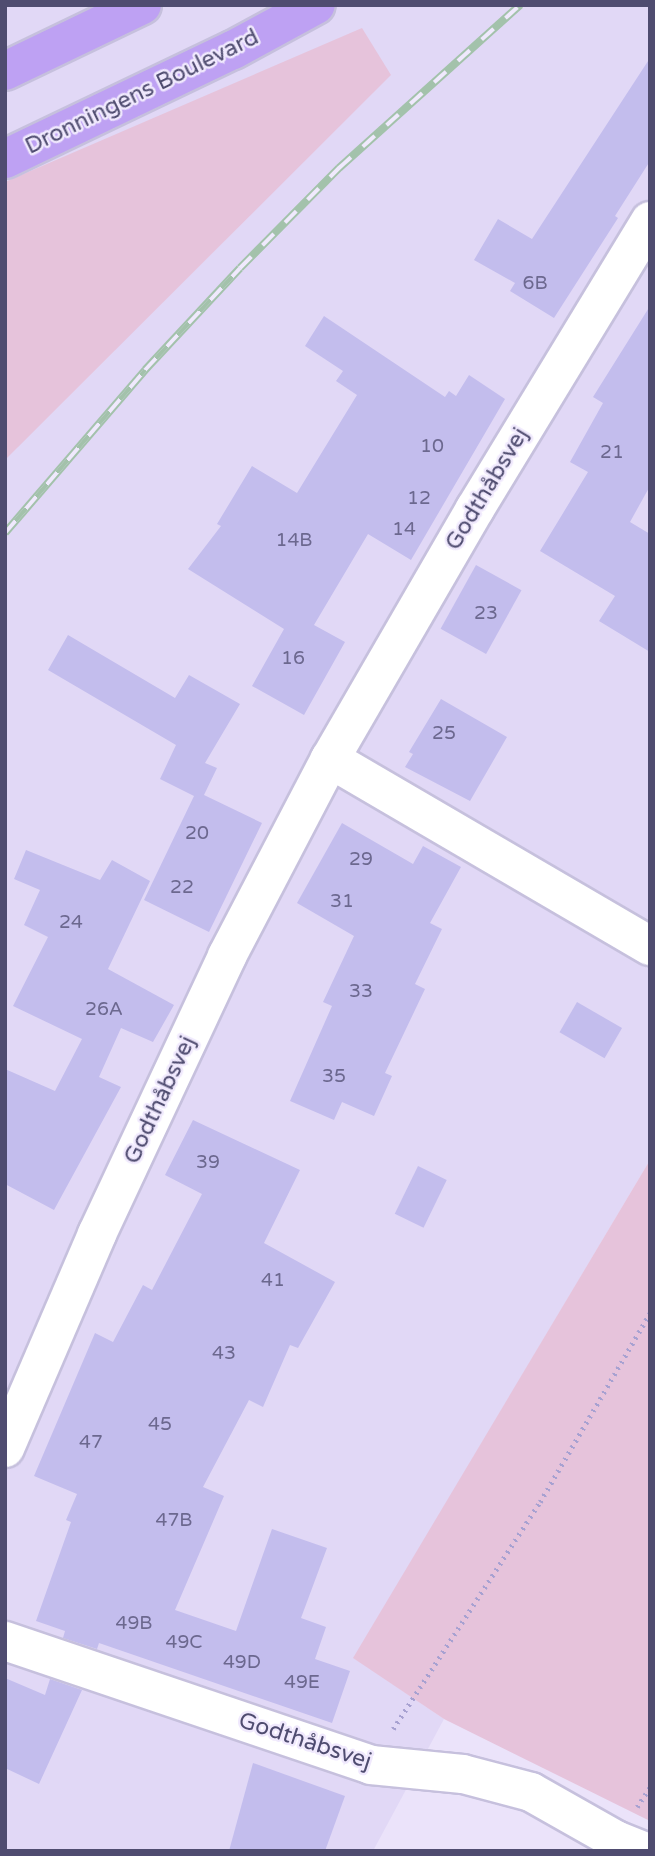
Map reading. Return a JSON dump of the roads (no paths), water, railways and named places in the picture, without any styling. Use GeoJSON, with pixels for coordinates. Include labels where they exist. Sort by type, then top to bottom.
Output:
{"type":"FeatureCollection","features":[{"type":"Feature","properties":{"kind":"main road"},"geometry":{"type":"LineString","coordinates":[[5,72],[142,5]]}},
{"type":"Feature","properties":{"kind":"main road","name":"Dronningens Boulevard"},"geometry":{"type":"LineString","coordinates":[[5,159],[233,50],[316,5]]}},
{"type":"Feature","properties":{"kind":"street","name":"Godthåbsvej"},"geometry":{"type":"LineString","coordinates":[[5,1448],[97,1234],[210,994],[330,759],[475,509],[650,221]]}},
{"type":"Feature","properties":{"kind":"street"},"geometry":{"type":"LineString","coordinates":[[330,759],[650,946]]}},
{"type":"Feature","properties":{"kind":"street","name":"Godthåbsvej"},"geometry":{"type":"LineString","coordinates":[[5,1641],[370,1765],[463,1774],[531,1792],[616,1840],[643,1851]]}},
{"type":"Feature","properties":{"kind":"railway"},"geometry":{"type":"LineString","coordinates":[[5,533],[145,370],[240,268],[339,168],[520,5]]}}]}
